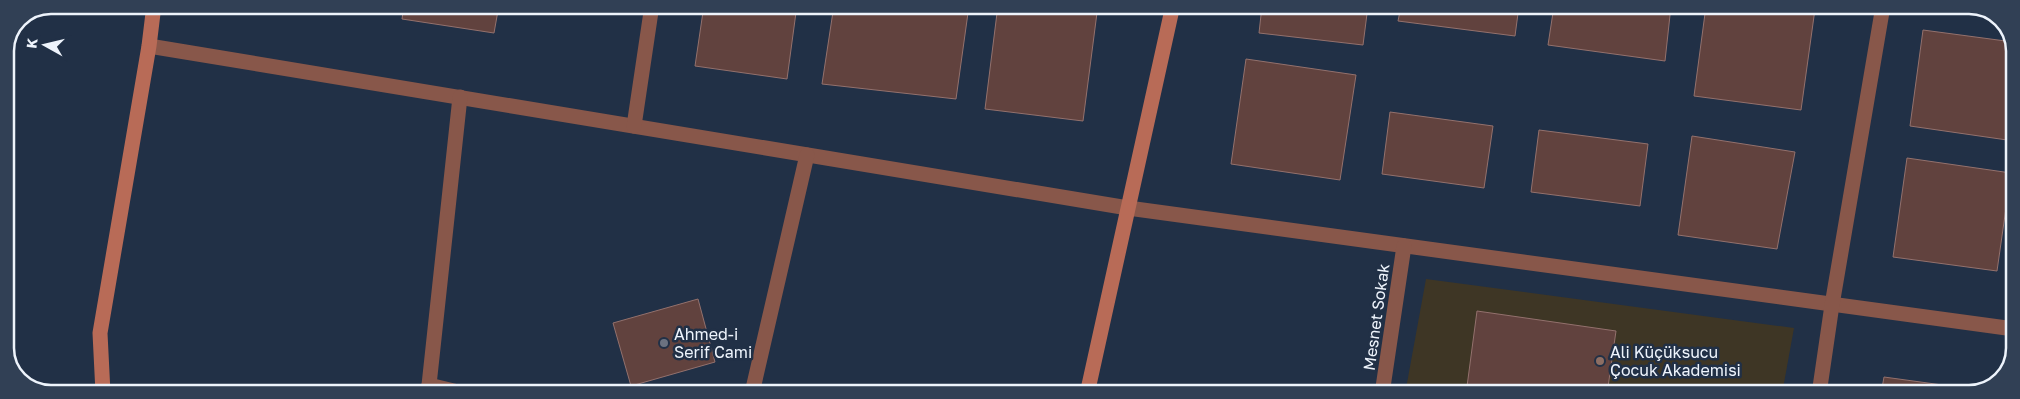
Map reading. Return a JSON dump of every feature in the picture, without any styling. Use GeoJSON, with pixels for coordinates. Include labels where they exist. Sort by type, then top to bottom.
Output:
{"type":"FeatureCollection","features":[{"type":"Feature","properties":{"kind":"street"},"geometry":{"type":"LineString","coordinates":[[103,385],[100,333],[153,14]]}},
{"type":"Feature","properties":{"kind":"street"},"geometry":{"type":"LineString","coordinates":[[634,126],[651,14]]}},
{"type":"Feature","properties":{"kind":"street"},"geometry":{"type":"LineString","coordinates":[[1089,385],[1171,14]]}},
{"type":"Feature","properties":{"kind":"street"},"geometry":{"type":"LineString","coordinates":[[1820,385],[1832,305],[1882,14]]}},
{"type":"Feature","properties":{"kind":"street"},"geometry":{"type":"LineString","coordinates":[[149,46],[1128,208],[2006,328]]}},
{"type":"Feature","properties":{"kind":"street"},"geometry":{"type":"LineString","coordinates":[[431,385],[460,97]]}},
{"type":"Feature","properties":{"kind":"street"},"geometry":{"type":"LineString","coordinates":[[754,385],[807,154]]}},
{"type":"Feature","properties":{"kind":"street","name":"Mesnet Sokak"},"geometry":{"type":"LineString","coordinates":[[1383,385],[1404,246]]}},
{"type":"Feature","properties":{"kind":"shaded area","name":"Ali Küçüksucu Çocuk Akademisi"},"geometry":{"type":"Polygon","coordinates":[[[1426,279],[1794,328],[1784,385],[1407,385],[1426,279]]]}},
{"type":"Feature","properties":{"kind":"building"},"geometry":{"type":"Polygon","coordinates":[[[403,14],[497,14],[494,33],[402,19],[403,14]]]}},
{"type":"Feature","properties":{"kind":"building"},"geometry":{"type":"Polygon","coordinates":[[[703,14],[796,14],[787,79],[695,66],[703,14]]]}},
{"type":"Feature","properties":{"kind":"building"},"geometry":{"type":"Polygon","coordinates":[[[833,14],[968,14],[956,99],[822,84],[833,14]]]}},
{"type":"Feature","properties":{"kind":"building"},"geometry":{"type":"Polygon","coordinates":[[[997,14],[1097,14],[1083,121],[985,109],[997,14]]]}},
{"type":"Feature","properties":{"kind":"building"},"geometry":{"type":"Polygon","coordinates":[[[1261,14],[1367,14],[1363,45],[1259,33],[1261,14]]]}},
{"type":"Feature","properties":{"kind":"building"},"geometry":{"type":"Polygon","coordinates":[[[1399,14],[1518,14],[1515,36],[1398,21],[1399,14]]]}},
{"type":"Feature","properties":{"kind":"building"},"geometry":{"type":"Polygon","coordinates":[[[1553,14],[1670,14],[1665,61],[1548,45],[1553,14]]]}},
{"type":"Feature","properties":{"kind":"building"},"geometry":{"type":"Polygon","coordinates":[[[1705,14],[1814,14],[1801,110],[1694,96],[1705,14]]]}},
{"type":"Feature","properties":{"kind":"building"},"geometry":{"type":"Polygon","coordinates":[[[1923,30],[2005,41],[2006,140],[1910,126],[1923,30]]]}},
{"type":"Feature","properties":{"kind":"building"},"geometry":{"type":"Polygon","coordinates":[[[1246,59],[1356,75],[1340,180],[1231,164],[1246,59]]]}},
{"type":"Feature","properties":{"kind":"building"},"geometry":{"type":"Polygon","coordinates":[[[1390,112],[1493,126],[1484,188],[1382,174],[1390,112]]]}},
{"type":"Feature","properties":{"kind":"building"},"geometry":{"type":"Polygon","coordinates":[[[1539,130],[1648,144],[1640,206],[1531,192],[1539,130]]]}},
{"type":"Feature","properties":{"kind":"building"},"geometry":{"type":"Polygon","coordinates":[[[1692,136],[1795,152],[1777,249],[1678,235],[1692,136]]]}},
{"type":"Feature","properties":{"kind":"building"},"geometry":{"type":"Polygon","coordinates":[[[1907,158],[2006,172],[2006,208],[1997,271],[1893,257],[1907,158]]]}},
{"type":"Feature","properties":{"kind":"building","name":"Ahmed-i Serif Cami"},"geometry":{"type":"Polygon","coordinates":[[[698,299],[715,362],[631,385],[613,323],[698,299]]]}},
{"type":"Feature","properties":{"kind":"building"},"geometry":{"type":"Polygon","coordinates":[[[1477,311],[1616,331],[1608,385],[1467,385],[1477,311]]]}},
{"type":"Feature","properties":{"kind":"building"},"geometry":{"type":"Polygon","coordinates":[[[1884,377],[1942,385],[1883,385],[1884,377]]]}},
{"type":"Feature","properties":{"kind":"place","name":"Ahmed-i Serif Cami"},"geometry":{"type":"Point","coordinates":[664,343]}},
{"type":"Feature","properties":{"kind":"place","name":"Ali Küçüksucu Çocuk Akademisi"},"geometry":{"type":"Point","coordinates":[1600,361]}}]}
